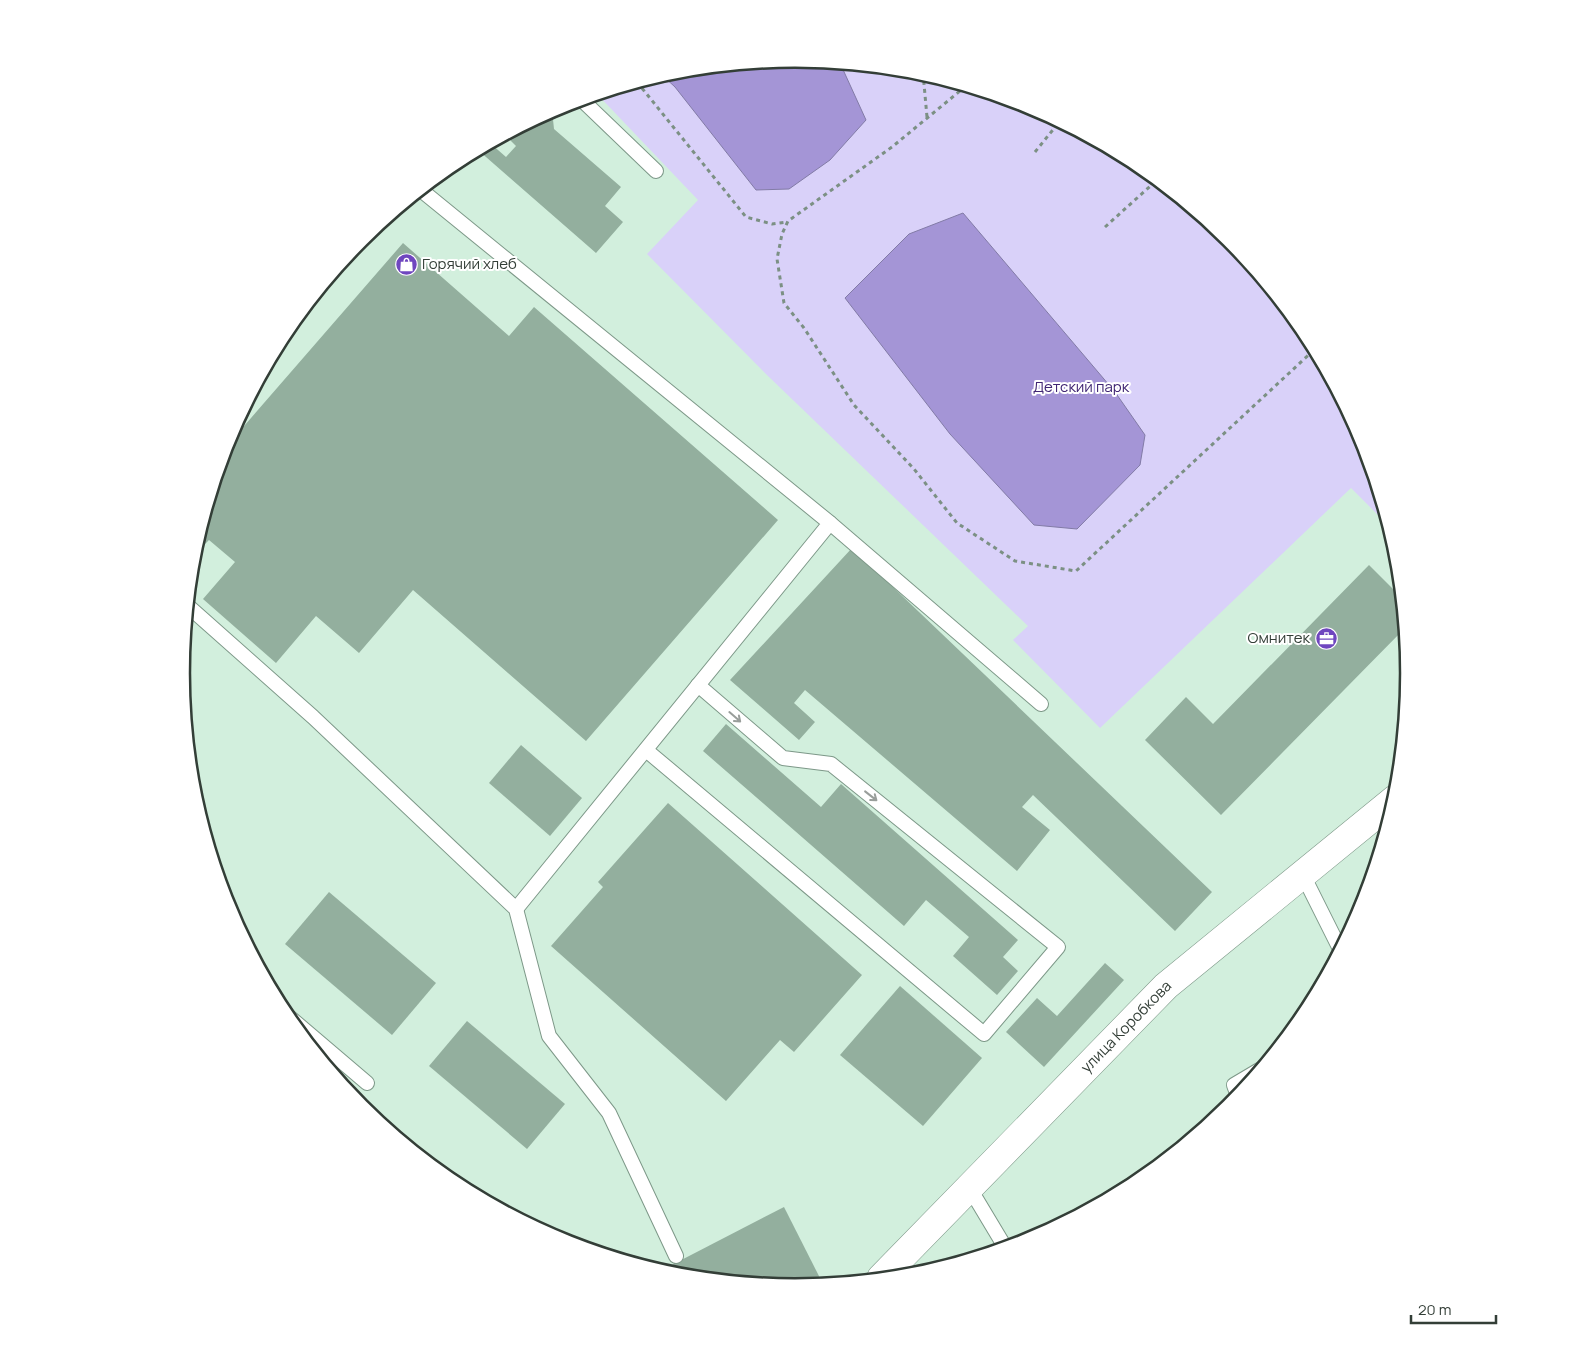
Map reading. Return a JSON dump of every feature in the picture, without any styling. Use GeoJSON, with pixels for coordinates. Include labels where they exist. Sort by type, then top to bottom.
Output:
{"type":"FeatureCollection","features":[{"type":"Feature","properties":{"kind":"street","name":"улица Коробкова"},"geometry":{"type":"LineString","coordinates":[[889,1270],[1166,986],[1385,807]]}},
{"type":"Feature","properties":{"kind":"lane"},"geometry":{"type":"LineString","coordinates":[[587,105],[656,171]]}},
{"type":"Feature","properties":{"kind":"lane"},"geometry":{"type":"LineString","coordinates":[[425,194],[830,523],[1041,704]]}},
{"type":"Feature","properties":{"kind":"lane"},"geometry":{"type":"LineString","coordinates":[[516,909],[830,523]]}},
{"type":"Feature","properties":{"kind":"lane"},"geometry":{"type":"LineString","coordinates":[[194,612],[313,717],[516,909],[549,1036],[609,1113],[676,1256]]}},
{"type":"Feature","properties":{"kind":"lane"},"geometry":{"type":"LineString","coordinates":[[646,750],[984,1034],[1058,947],[1006,903],[830,764],[783,758],[698,685]]}},
{"type":"Feature","properties":{"kind":"lane"},"geometry":{"type":"LineString","coordinates":[[1302,875],[1337,942]]}},
{"type":"Feature","properties":{"kind":"lane"},"geometry":{"type":"LineString","coordinates":[[313,1037],[367,1083]]}},
{"type":"Feature","properties":{"kind":"lane"},"geometry":{"type":"LineString","coordinates":[[970,1187],[1001,1241]]}},
{"type":"Feature","properties":{"kind":"path"},"geometry":{"type":"LineString","coordinates":[[924,81],[927,118]]}},
{"type":"Feature","properties":{"kind":"path"},"geometry":{"type":"LineString","coordinates":[[641,87],[746,217],[772,224],[788,222]]}},
{"type":"Feature","properties":{"kind":"path"},"geometry":{"type":"LineString","coordinates":[[960,91],[892,147],[788,222],[782,234],[777,259],[784,302],[804,328],[854,405],[914,468],[957,523],[1015,561],[1076,572],[1310,354]]}},
{"type":"Feature","properties":{"kind":"path"},"geometry":{"type":"LineString","coordinates":[[1035,152],[1055,127]]}},
{"type":"Feature","properties":{"kind":"path"},"geometry":{"type":"LineString","coordinates":[[1105,227],[1152,184]]}},
{"type":"Feature","properties":{"kind":"green space","name":"Детский парк"},"geometry":{"type":"Polygon","coordinates":[[[756,69],[835,69],[914,79],[952,88],[1027,114],[1063,130],[1132,169],[1164,193],[1223,245],[1275,304],[1299,336],[1338,405],[1368,478],[1380,517],[1351,488],[1100,728],[1013,640],[1028,626],[768,376],[647,254],[698,200],[602,100],[677,79],[717,73],[756,69]]]}},
{"type":"Feature","properties":{"kind":"shaded area"},"geometry":{"type":"Polygon","coordinates":[[[756,69],[843,70],[866,120],[830,160],[789,189],[756,190],[669,81],[756,69]]]}},
{"type":"Feature","properties":{"kind":"shaded area"},"geometry":{"type":"Polygon","coordinates":[[[963,213],[1115,392],[1145,435],[1140,465],[1077,529],[1034,525],[950,434],[845,298],[909,234],[963,213]]]}},
{"type":"Feature","properties":{"kind":"building"},"geometry":{"type":"Polygon","coordinates":[[[553,119],[554,129],[621,187],[605,206],[623,222],[596,253],[483,155],[495,148],[506,157],[516,146],[510,140],[553,119]]]}},
{"type":"Feature","properties":{"kind":"building"},"geometry":{"type":"Polygon","coordinates":[[[403,243],[509,336],[534,307],[778,520],[586,741],[413,590],[359,653],[316,616],[276,663],[203,599],[235,562],[209,540],[204,545],[223,478],[243,427],[403,243]]]}},
{"type":"Feature","properties":{"kind":"building"},"geometry":{"type":"Polygon","coordinates":[[[852,548],[1212,892],[1175,931],[1033,795],[1022,807],[1050,830],[1017,871],[805,690],[794,703],[815,722],[799,740],[730,680],[852,548]]]}},
{"type":"Feature","properties":{"kind":"building"},"geometry":{"type":"Polygon","coordinates":[[[1369,565],[1394,590],[1399,634],[1221,815],[1145,740],[1186,697],[1213,724],[1369,565]]]}},
{"type":"Feature","properties":{"kind":"building"},"geometry":{"type":"Polygon","coordinates":[[[726,724],[821,807],[841,784],[1018,940],[1003,957],[1018,971],[997,995],[953,956],[969,937],[926,900],[904,926],[703,751],[726,724]]]}},
{"type":"Feature","properties":{"kind":"building"},"geometry":{"type":"Polygon","coordinates":[[[521,745],[582,798],[550,836],[489,783],[521,745]]]}},
{"type":"Feature","properties":{"kind":"building"},"geometry":{"type":"Polygon","coordinates":[[[668,803],[862,975],[794,1052],[780,1040],[726,1101],[551,946],[603,887],[598,882],[668,803]]]}},
{"type":"Feature","properties":{"kind":"building"},"geometry":{"type":"Polygon","coordinates":[[[329,892],[436,983],[392,1035],[285,944],[329,892]]]}},
{"type":"Feature","properties":{"kind":"building"},"geometry":{"type":"Polygon","coordinates":[[[1105,963],[1124,980],[1044,1067],[1006,1032],[1037,998],[1057,1016],[1105,963]]]}},
{"type":"Feature","properties":{"kind":"building"},"geometry":{"type":"Polygon","coordinates":[[[900,986],[982,1058],[923,1126],[840,1055],[900,986]]]}},
{"type":"Feature","properties":{"kind":"building"},"geometry":{"type":"Polygon","coordinates":[[[467,1021],[565,1104],[527,1149],[429,1066],[467,1021]]]}},
{"type":"Feature","properties":{"kind":"building"},"geometry":{"type":"Polygon","coordinates":[[[784,1207],[819,1277],[756,1276],[672,1265],[784,1207]]]}},
{"type":"Feature","properties":{"kind":"place","name":"Горячий хлеб"},"geometry":{"type":"Point","coordinates":[406,264]}},
{"type":"Feature","properties":{"kind":"place","name":"Омнитек"},"geometry":{"type":"Point","coordinates":[1326,638]}}]}
